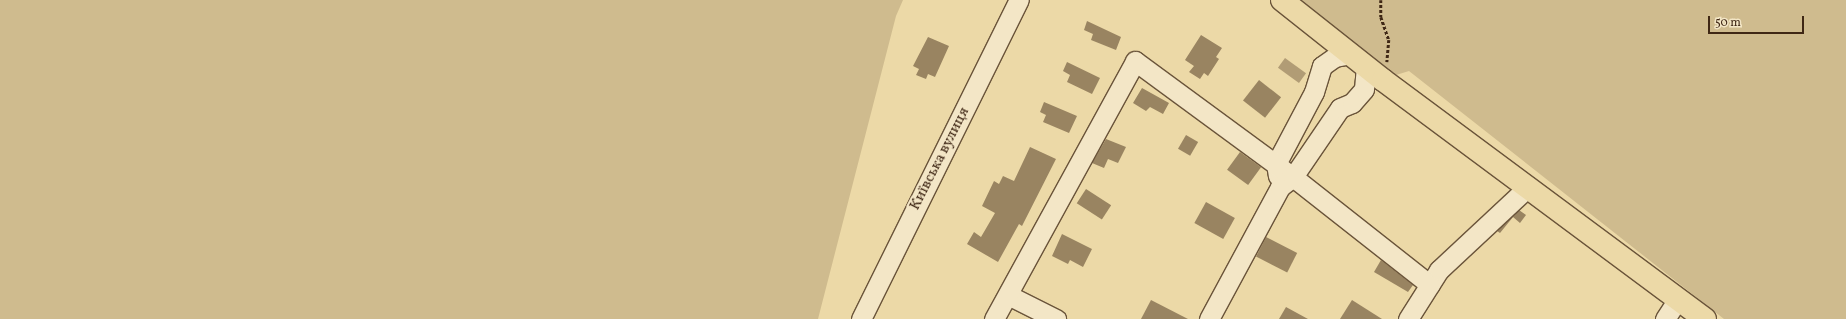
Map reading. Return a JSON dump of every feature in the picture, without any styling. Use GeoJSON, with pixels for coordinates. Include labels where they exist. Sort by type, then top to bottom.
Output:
{"type":"FeatureCollection","features":[{"type":"Feature","properties":{"kind":"main road"},"geometry":{"type":"LineString","coordinates":[[1282,0],[1383,80],[1528,186],[1705,319]]}},
{"type":"Feature","properties":{"kind":"street","name":"Київська вулиця"},"geometry":{"type":"LineString","coordinates":[[861,319],[1020,0]]}},
{"type":"Feature","properties":{"kind":"street"},"geometry":{"type":"LineString","coordinates":[[1209,319],[1287,182],[1340,108],[1352,103],[1364,89],[1358,60],[1335,56],[1322,66],[1314,92],[1276,164]]}},
{"type":"Feature","properties":{"kind":"street"},"geometry":{"type":"LineString","coordinates":[[994,319],[1135,61],[1276,164],[1287,182],[1430,285]]}},
{"type":"Feature","properties":{"kind":"street"},"geometry":{"type":"LineString","coordinates":[[1314,92],[1340,108]]}},
{"type":"Feature","properties":{"kind":"street"},"geometry":{"type":"LineString","coordinates":[[1408,319],[1439,270],[1528,186]]}},
{"type":"Feature","properties":{"kind":"street"},"geometry":{"type":"LineString","coordinates":[[1008,295],[1056,319]]}},
{"type":"Feature","properties":{"kind":"street"},"geometry":{"type":"LineString","coordinates":[[1665,319],[1678,299]]}},
{"type":"Feature","properties":{"kind":"path"},"geometry":{"type":"LineString","coordinates":[[1381,0],[1381,17],[1389,50],[1383,80]]}},
{"type":"Feature","properties":{"kind":"shaded area"},"geometry":{"type":"Polygon","coordinates":[[[0,0],[903,0],[896,16],[818,319],[0,319],[0,0]]]}},
{"type":"Feature","properties":{"kind":"shaded area"},"geometry":{"type":"Polygon","coordinates":[[[1299,0],[1846,0],[1846,319],[1724,319],[1409,71],[1396,75],[1299,0]]]}},
{"type":"Feature","properties":{"kind":"shaded area"},"geometry":{"type":"Polygon","coordinates":[[[1285,58],[1306,73],[1299,83],[1278,68],[1285,58]]]}},
{"type":"Feature","properties":{"kind":"building"},"geometry":{"type":"Polygon","coordinates":[[[1087,21],[1121,37],[1116,50],[1091,40],[1093,34],[1084,30],[1087,21]]]}},
{"type":"Feature","properties":{"kind":"building"},"geometry":{"type":"Polygon","coordinates":[[[1201,35],[1222,48],[1216,57],[1219,59],[1208,76],[1204,73],[1200,79],[1189,72],[1194,66],[1185,60],[1201,35]]]}},
{"type":"Feature","properties":{"kind":"building"},"geometry":{"type":"Polygon","coordinates":[[[928,37],[949,46],[935,77],[928,74],[926,79],[916,75],[919,69],[913,66],[928,37]]]}},
{"type":"Feature","properties":{"kind":"building"},"geometry":{"type":"Polygon","coordinates":[[[1067,62],[1100,78],[1092,94],[1067,82],[1070,75],[1063,71],[1067,62]]]}},
{"type":"Feature","properties":{"kind":"building"},"geometry":{"type":"Polygon","coordinates":[[[1259,80],[1281,97],[1265,118],[1243,100],[1259,80]]]}},
{"type":"Feature","properties":{"kind":"building"},"geometry":{"type":"Polygon","coordinates":[[[1142,88],[1169,103],[1163,114],[1150,107],[1146,111],[1133,103],[1142,88]]]}},
{"type":"Feature","properties":{"kind":"building"},"geometry":{"type":"Polygon","coordinates":[[[1044,102],[1077,116],[1069,133],[1043,122],[1046,115],[1040,112],[1044,102]]]}},
{"type":"Feature","properties":{"kind":"building"},"geometry":{"type":"Polygon","coordinates":[[[1186,135],[1198,142],[1190,156],[1178,149],[1186,135]]]}},
{"type":"Feature","properties":{"kind":"building"},"geometry":{"type":"Polygon","coordinates":[[[1106,139],[1126,147],[1118,163],[1108,159],[1104,168],[1092,163],[1106,139]]]}},
{"type":"Feature","properties":{"kind":"building"},"geometry":{"type":"Polygon","coordinates":[[[1030,147],[1056,159],[1022,226],[1019,224],[998,262],[967,244],[974,232],[981,237],[995,213],[982,206],[994,181],[999,184],[1003,176],[1014,181],[1030,147]]]}},
{"type":"Feature","properties":{"kind":"building"},"geometry":{"type":"Polygon","coordinates":[[[1240,152],[1261,167],[1248,185],[1227,170],[1240,152]]]}},
{"type":"Feature","properties":{"kind":"building"},"geometry":{"type":"Polygon","coordinates":[[[1086,189],[1111,205],[1102,220],[1077,203],[1086,189]]]}},
{"type":"Feature","properties":{"kind":"building"},"geometry":{"type":"Polygon","coordinates":[[[1206,202],[1235,218],[1223,239],[1194,223],[1206,202]]]}},
{"type":"Feature","properties":{"kind":"building"},"geometry":{"type":"Polygon","coordinates":[[[1519,210],[1526,215],[1520,223],[1513,217],[1500,233],[1497,231],[1519,210]]]}},
{"type":"Feature","properties":{"kind":"building"},"geometry":{"type":"Polygon","coordinates":[[[1062,234],[1092,249],[1083,267],[1070,260],[1068,264],[1052,256],[1062,234]]]}},
{"type":"Feature","properties":{"kind":"building"},"geometry":{"type":"Polygon","coordinates":[[[1266,237],[1297,253],[1287,272],[1256,257],[1266,237]]]}},
{"type":"Feature","properties":{"kind":"building"},"geometry":{"type":"Polygon","coordinates":[[[1381,260],[1413,285],[1408,292],[1374,272],[1381,260]]]}},
{"type":"Feature","properties":{"kind":"building"},"geometry":{"type":"Polygon","coordinates":[[[1151,300],[1188,319],[1141,319],[1151,300]]]}},
{"type":"Feature","properties":{"kind":"building"},"geometry":{"type":"Polygon","coordinates":[[[1352,300],[1382,319],[1340,319],[1352,300]]]}},
{"type":"Feature","properties":{"kind":"building"},"geometry":{"type":"Polygon","coordinates":[[[1286,307],[1308,319],[1279,319],[1286,307]]]}}]}
